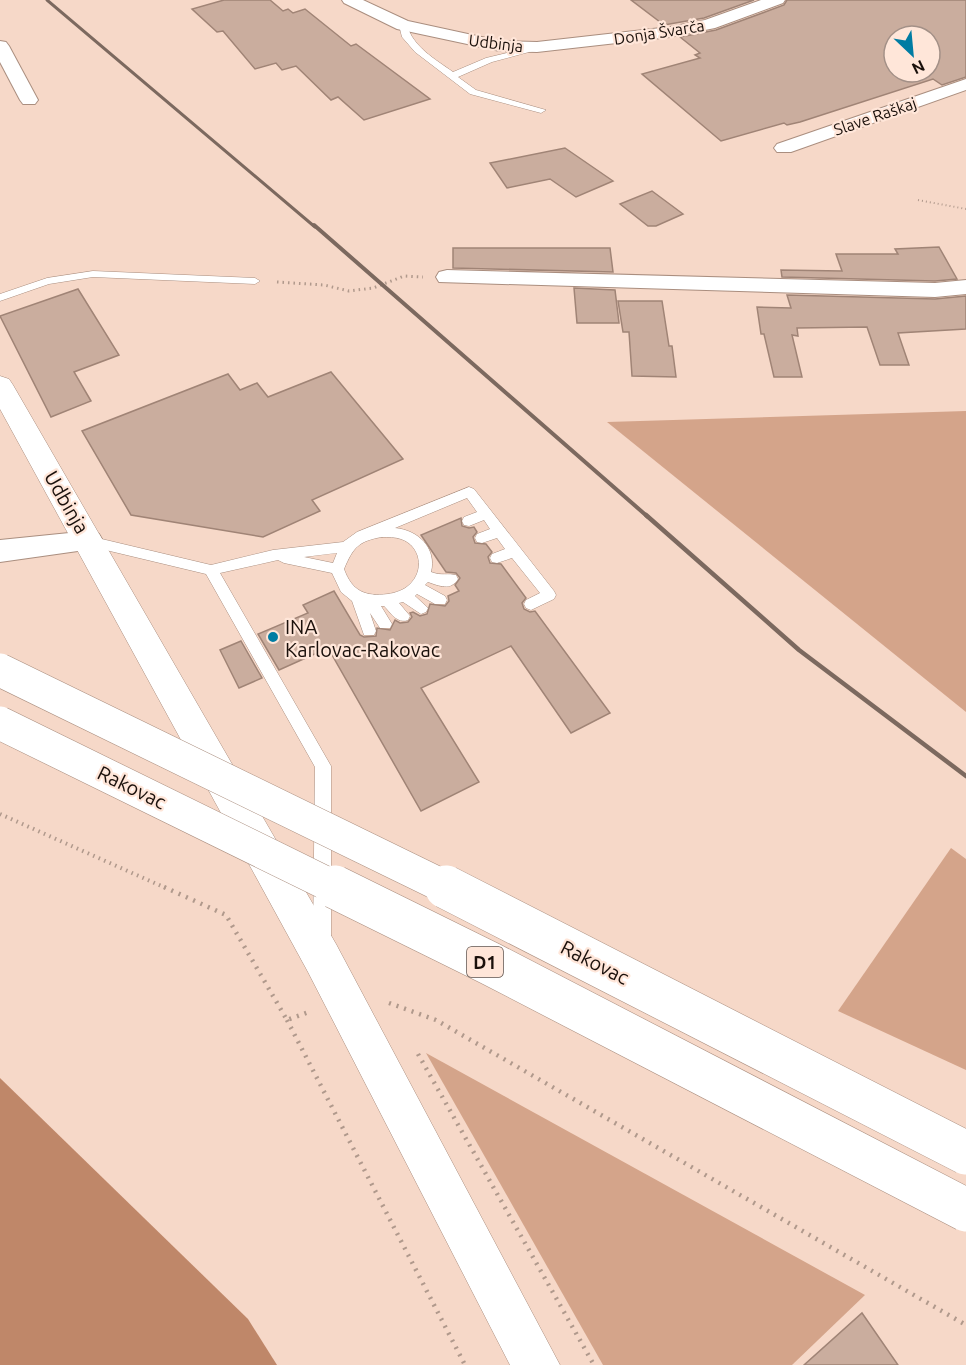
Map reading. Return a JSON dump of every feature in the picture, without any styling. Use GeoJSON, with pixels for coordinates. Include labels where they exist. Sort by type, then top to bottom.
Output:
{"type":"FeatureCollection","features":[{"type":"Feature","properties":{"kind":"main road","name":"Udbinja"},"geometry":{"type":"LineString","coordinates":[[0,385],[89,541]]}},
{"type":"Feature","properties":{"kind":"main road"},"geometry":{"type":"LineString","coordinates":[[89,541],[322,958],[536,1365]]}},
{"type":"Feature","properties":{"kind":"main road","name":"Rakovac"},"geometry":{"type":"LineString","coordinates":[[0,670],[521,924],[966,1153]]}},
{"type":"Feature","properties":{"kind":"main road","name":"Rakovac"},"geometry":{"type":"LineString","coordinates":[[0,723],[491,964],[966,1210]]}},
{"type":"Feature","properties":{"kind":"street","name":"Udbinja"},"geometry":{"type":"LineString","coordinates":[[350,0],[403,25],[500,46],[537,47]]}},
{"type":"Feature","properties":{"kind":"street","name":"Donja Švarča"},"geometry":{"type":"LineString","coordinates":[[537,47],[670,32],[709,24],[777,0]]}},
{"type":"Feature","properties":{"kind":"street"},"geometry":{"type":"LineString","coordinates":[[0,46],[29,100]]}},
{"type":"Feature","properties":{"kind":"street","name":"Slave Raškaj"},"geometry":{"type":"LineString","coordinates":[[784,148],[966,84]]}},
{"type":"Feature","properties":{"kind":"street"},"geometry":{"type":"LineString","coordinates":[[447,277],[935,290],[966,287]]}},
{"type":"Feature","properties":{"kind":"street","name":"Udbinja"},"geometry":{"type":"LineString","coordinates":[[0,551],[89,541]]}},
{"type":"Feature","properties":{"kind":"lane"},"geometry":{"type":"LineString","coordinates":[[403,25],[406,37],[418,51],[472,92],[541,110]]}},
{"type":"Feature","properties":{"kind":"lane","name":"Udbinja"},"geometry":{"type":"LineString","coordinates":[[452,76],[489,60],[537,47]]}},
{"type":"Feature","properties":{"kind":"lane"},"geometry":{"type":"LineString","coordinates":[[0,298],[47,281],[93,274],[255,281]]}},
{"type":"Feature","properties":{"kind":"lane"},"geometry":{"type":"LineString","coordinates":[[89,541],[212,570],[273,555],[346,547],[362,536],[469,492],[549,595],[531,604]]}},
{"type":"Feature","properties":{"kind":"lane"},"geometry":{"type":"LineString","coordinates":[[469,521],[486,514]]}},
{"type":"Feature","properties":{"kind":"lane"},"geometry":{"type":"LineString","coordinates":[[362,536],[387,531],[421,542],[427,571],[440,600]]}},
{"type":"Feature","properties":{"kind":"lane"},"geometry":{"type":"LineString","coordinates":[[482,538],[499,531]]}},
{"type":"Feature","properties":{"kind":"lane"},"geometry":{"type":"LineString","coordinates":[[346,547],[337,569],[344,587],[364,599],[385,624]]}},
{"type":"Feature","properties":{"kind":"lane"},"geometry":{"type":"LineString","coordinates":[[497,558],[514,551]]}},
{"type":"Feature","properties":{"kind":"lane"},"geometry":{"type":"LineString","coordinates":[[273,555],[337,569]]}},
{"type":"Feature","properties":{"kind":"lane"},"geometry":{"type":"LineString","coordinates":[[212,570],[323,766],[322,958]]}},
{"type":"Feature","properties":{"kind":"lane"},"geometry":{"type":"LineString","coordinates":[[427,571],[444,582],[451,579]]}},
{"type":"Feature","properties":{"kind":"lane"},"geometry":{"type":"LineString","coordinates":[[364,599],[388,601],[405,596],[427,571]]}},
{"type":"Feature","properties":{"kind":"lane"},"geometry":{"type":"LineString","coordinates":[[405,596],[421,608]]}},
{"type":"Feature","properties":{"kind":"lane"},"geometry":{"type":"LineString","coordinates":[[364,599],[369,631]]}},
{"type":"Feature","properties":{"kind":"lane"},"geometry":{"type":"LineString","coordinates":[[388,601],[403,616]]}},
{"type":"Feature","properties":{"kind":"path"},"geometry":{"type":"LineString","coordinates":[[918,200],[966,209]]}},
{"type":"Feature","properties":{"kind":"path"},"geometry":{"type":"LineString","coordinates":[[255,281],[324,285],[349,291],[373,288],[404,276],[447,277]]}},
{"type":"Feature","properties":{"kind":"path"},"geometry":{"type":"LineString","coordinates":[[0,814],[226,915],[287,1020],[465,1365]]}},
{"type":"Feature","properties":{"kind":"path"},"geometry":{"type":"LineString","coordinates":[[287,1020],[343,1000],[390,1003],[436,1020],[966,1325]]}},
{"type":"Feature","properties":{"kind":"path"},"geometry":{"type":"LineString","coordinates":[[390,1003],[396,1014]]}},
{"type":"Feature","properties":{"kind":"path"},"geometry":{"type":"LineString","coordinates":[[413,1045],[594,1365]]}},
{"type":"Feature","properties":{"kind":"shaded area"},"geometry":{"type":"Polygon","coordinates":[[[966,411],[966,712],[607,422],[966,411]]]}},
{"type":"Feature","properties":{"kind":"shaded area"},"geometry":{"type":"Polygon","coordinates":[[[951,848],[966,859],[966,1070],[838,1011],[951,848]]]}},
{"type":"Feature","properties":{"kind":"shaded area"},"geometry":{"type":"Polygon","coordinates":[[[426,1053],[865,1295],[792,1365],[603,1365],[426,1053]]]}},
{"type":"Feature","properties":{"kind":"shaded area"},"geometry":{"type":"Polygon","coordinates":[[[0,1078],[248,1319],[277,1365],[0,1365],[0,1078]]]}},
{"type":"Feature","properties":{"kind":"building"},"geometry":{"type":"Polygon","coordinates":[[[224,0],[270,0],[283,11],[288,9],[293,13],[305,9],[351,46],[356,44],[430,99],[364,120],[338,97],[331,100],[296,66],[282,70],[276,63],[255,69],[223,31],[217,32],[192,9],[224,0]]]}},
{"type":"Feature","properties":{"kind":"building"},"geometry":{"type":"Polygon","coordinates":[[[631,0],[754,0],[704,18],[664,25],[631,0]]]}},
{"type":"Feature","properties":{"kind":"building"},"geometry":{"type":"Polygon","coordinates":[[[787,0],[966,0],[966,77],[940,84],[942,24],[882,24],[882,84],[918,84],[800,122],[787,125],[784,123],[721,141],[642,74],[700,58],[695,55],[700,53],[680,37],[716,30],[784,5],[787,0]]]}},
{"type":"Feature","properties":{"kind":"building"},"geometry":{"type":"Polygon","coordinates":[[[565,148],[613,181],[576,197],[550,179],[507,188],[490,163],[565,148]]]}},
{"type":"Feature","properties":{"kind":"building"},"geometry":{"type":"Polygon","coordinates":[[[652,191],[683,214],[656,226],[648,226],[620,204],[652,191]]]}},
{"type":"Feature","properties":{"kind":"building"},"geometry":{"type":"Polygon","coordinates":[[[939,247],[957,279],[935,281],[782,277],[781,270],[842,271],[836,254],[898,254],[895,249],[939,247]]]}},
{"type":"Feature","properties":{"kind":"building"},"geometry":{"type":"Polygon","coordinates":[[[453,248],[610,248],[613,272],[453,268],[453,248]]]}},
{"type":"Feature","properties":{"kind":"building"},"geometry":{"type":"Polygon","coordinates":[[[574,288],[615,290],[619,323],[577,323],[574,288]]]}},
{"type":"Feature","properties":{"kind":"building"},"geometry":{"type":"Polygon","coordinates":[[[78,289],[119,355],[74,372],[91,401],[51,417],[0,316],[78,289]]]}},
{"type":"Feature","properties":{"kind":"building"},"geometry":{"type":"Polygon","coordinates":[[[787,295],[935,299],[966,296],[966,329],[898,333],[909,365],[880,365],[867,327],[797,328],[798,336],[792,335],[802,377],[774,377],[764,334],[761,334],[757,307],[791,308],[787,295]]]}},
{"type":"Feature","properties":{"kind":"building"},"geometry":{"type":"Polygon","coordinates":[[[618,301],[662,301],[676,377],[632,376],[629,332],[623,332],[618,301]]]}},
{"type":"Feature","properties":{"kind":"building"},"geometry":{"type":"Polygon","coordinates":[[[331,372],[403,459],[312,500],[320,511],[263,537],[131,515],[82,431],[228,374],[240,390],[257,383],[268,397],[331,372]]]}},
{"type":"Feature","properties":{"kind":"building"},"geometry":{"type":"Polygon","coordinates":[[[461,518],[462,526],[474,527],[477,532],[473,537],[475,543],[486,544],[492,552],[488,557],[490,563],[501,564],[526,598],[522,603],[524,609],[530,612],[535,611],[610,713],[571,733],[511,646],[421,688],[479,782],[421,811],[328,648],[279,670],[258,634],[308,613],[303,605],[334,591],[360,635],[364,637],[376,636],[377,628],[390,630],[395,620],[400,623],[408,622],[412,617],[410,613],[413,612],[420,616],[427,614],[430,604],[445,606],[449,601],[448,596],[459,591],[455,585],[460,578],[456,573],[446,572],[421,535],[461,518]]]}},
{"type":"Feature","properties":{"kind":"building"},"geometry":{"type":"Polygon","coordinates":[[[241,641],[262,678],[239,688],[220,650],[241,641]]]}},
{"type":"Feature","properties":{"kind":"building"},"geometry":{"type":"Polygon","coordinates":[[[862,1313],[898,1365],[804,1365],[862,1313]]]}},
{"type":"Feature","properties":{"kind":"railway"},"geometry":{"type":"LineString","coordinates":[[47,0],[315,227]]}},
{"type":"Feature","properties":{"kind":"railway"},"geometry":{"type":"LineString","coordinates":[[314,225],[648,517]]}},
{"type":"Feature","properties":{"kind":"railway"},"geometry":{"type":"LineString","coordinates":[[646,515],[799,650],[966,776]]}},
{"type":"Feature","properties":{"kind":"place","name":"INA Karlovac-Rakovac"},"geometry":{"type":"Point","coordinates":[273,637]}}]}
